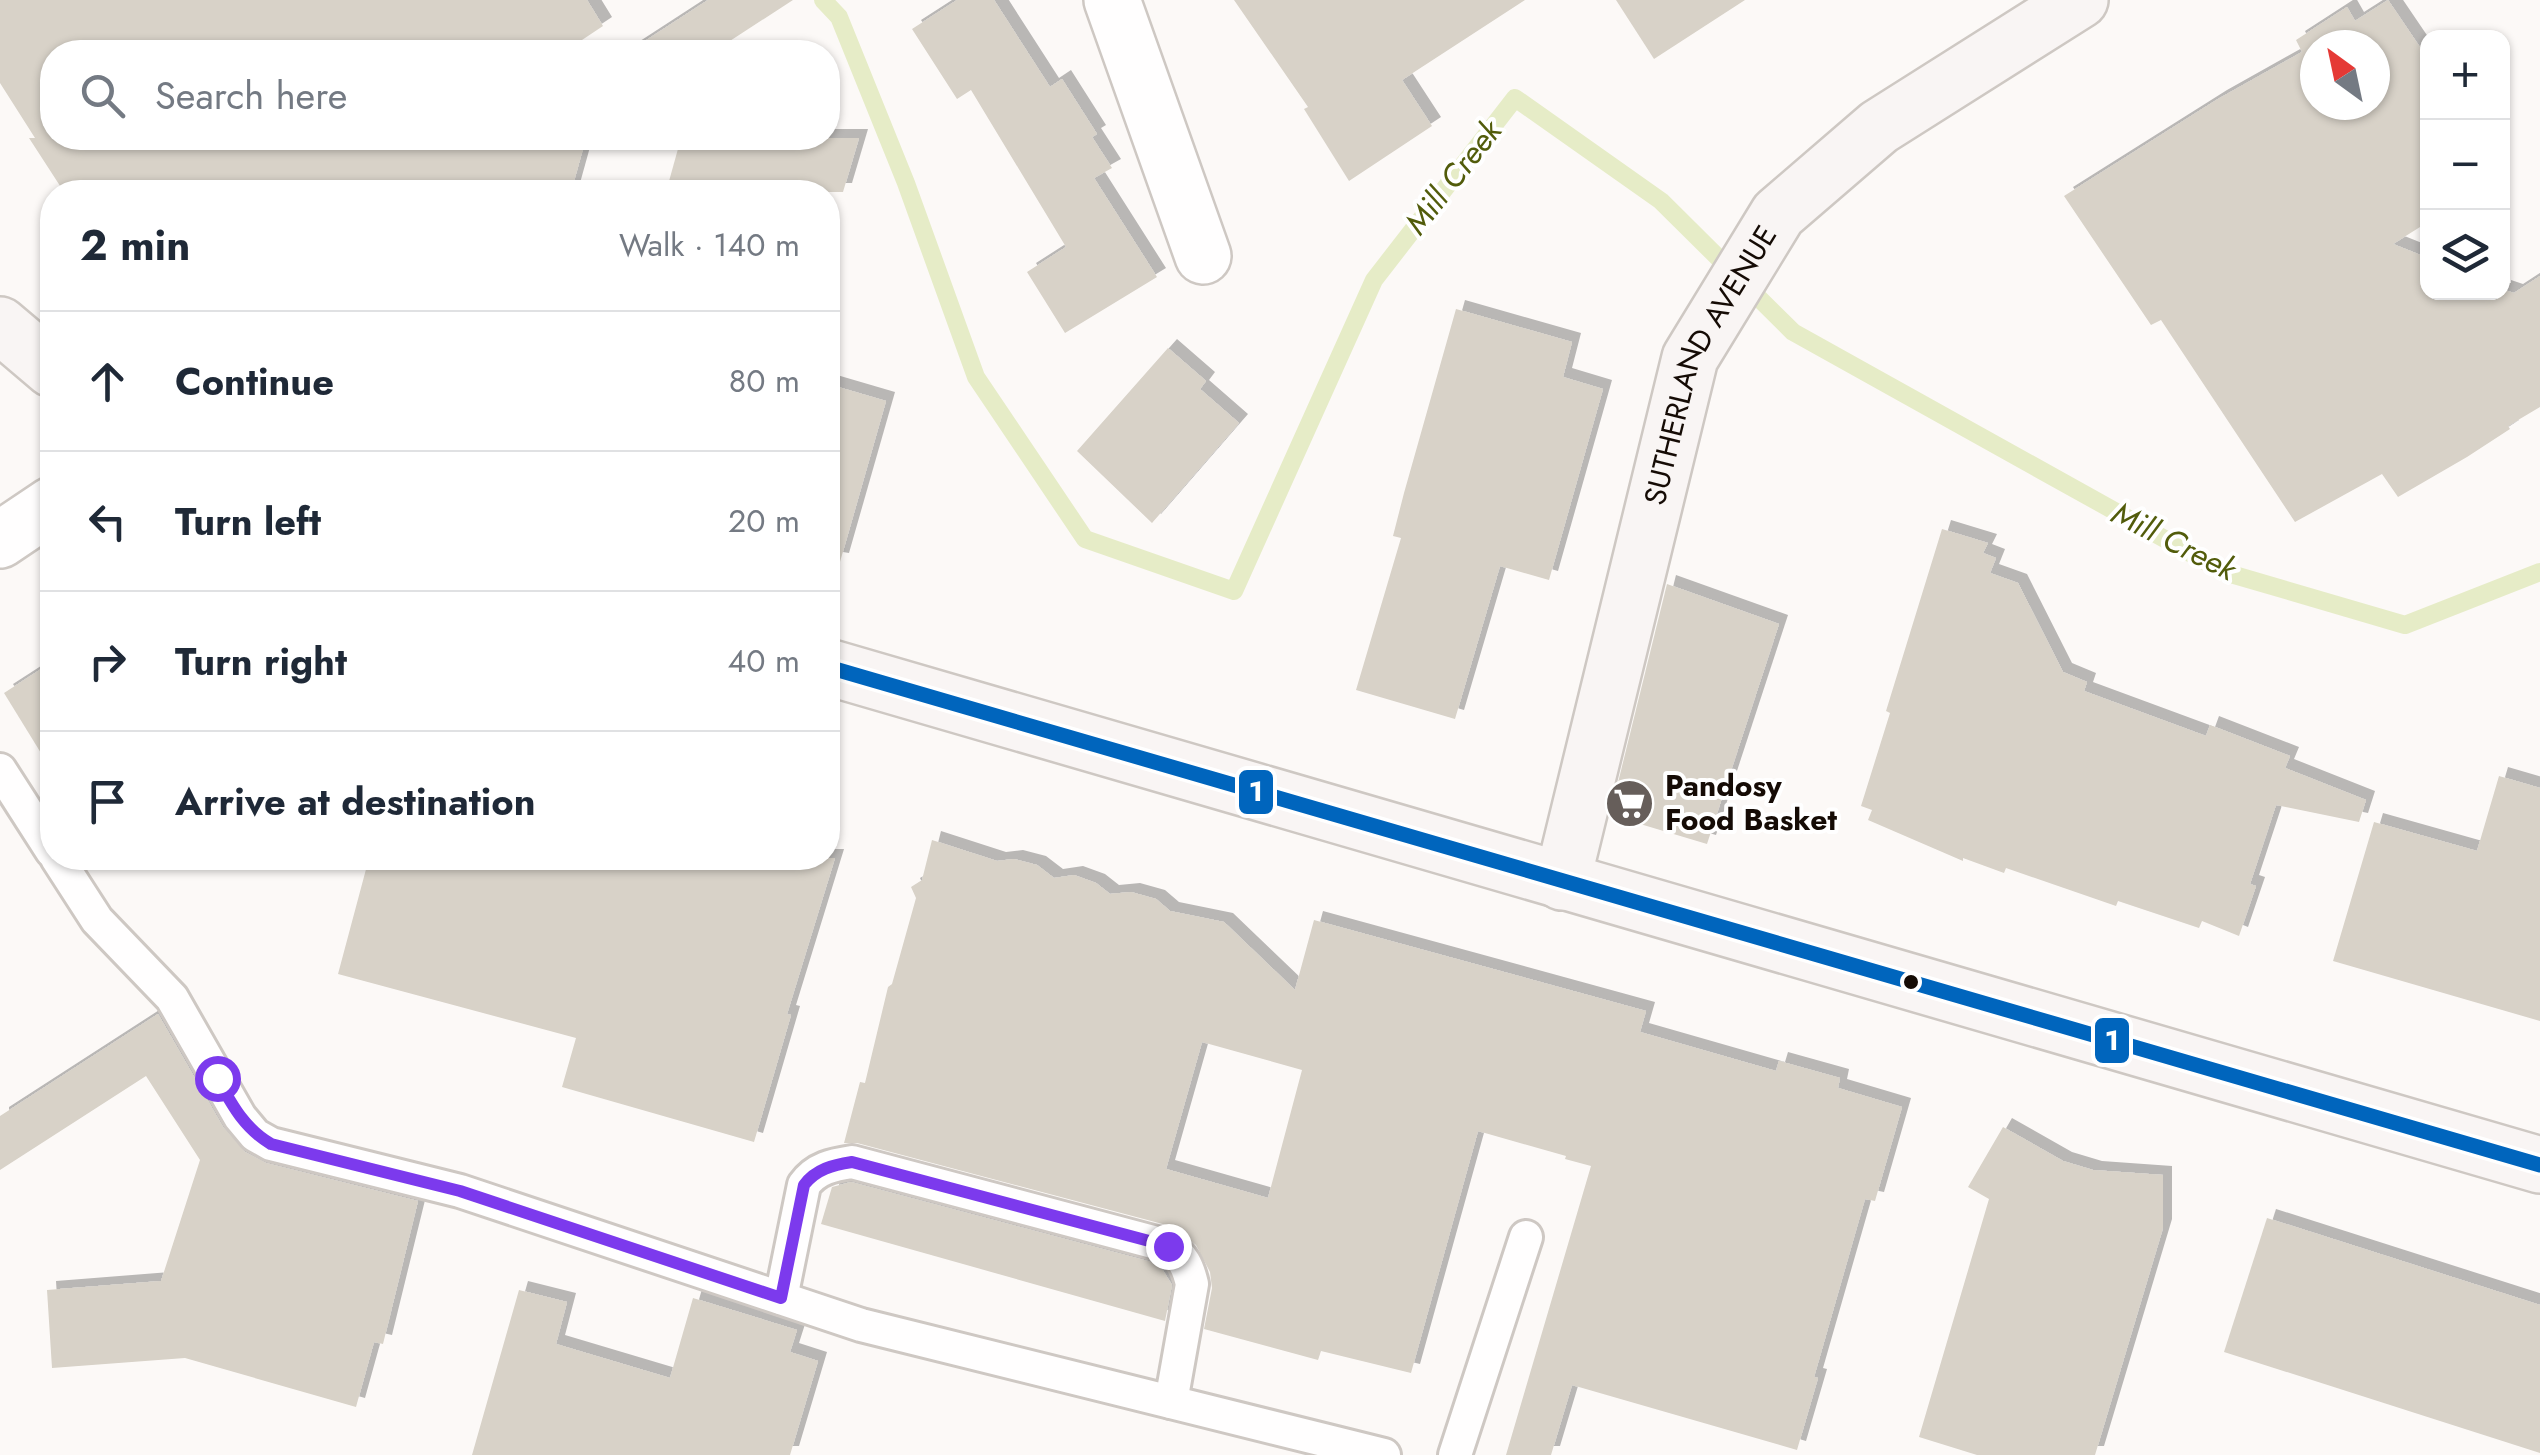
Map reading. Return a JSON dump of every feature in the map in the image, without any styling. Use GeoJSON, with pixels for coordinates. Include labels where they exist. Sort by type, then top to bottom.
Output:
{"type":"FeatureCollection","features":[{"type":"Feature","properties":{"kind":"main road","name":"SUTHERLAND AVENUE"},"geometry":{"type":"LineString","coordinates":[[1562,882],[1690,358],[1778,214],[1879,126],[2080,0]]}},
{"type":"Feature","properties":{"kind":"main road"},"geometry":{"type":"LineString","coordinates":[[0,325],[40,358]]}},
{"type":"Feature","properties":{"kind":"main road"},"geometry":{"type":"LineString","coordinates":[[840,671],[2540,1166]]}},
{"type":"Feature","properties":{"kind":"street"},"geometry":{"type":"LineString","coordinates":[[1112,0],[1203,256]]}},
{"type":"Feature","properties":{"kind":"street"},"geometry":{"type":"LineString","coordinates":[[0,540],[40,513]]}},
{"type":"Feature","properties":{"kind":"lane"},"geometry":{"type":"LineString","coordinates":[[0,770],[40,832]]}},
{"type":"Feature","properties":{"kind":"lane"},"geometry":{"type":"LineString","coordinates":[[65,870],[97,920],[172,998],[240,1118],[271,1144],[460,1191],[860,1325],[1384,1455]]}},
{"type":"Feature","properties":{"kind":"lane"},"geometry":{"type":"LineString","coordinates":[[781,1298],[804,1185],[812,1175],[832,1165],[852,1162],[1131,1236],[1168,1246],[1188,1266],[1192,1284],[1171,1402]]}},
{"type":"Feature","properties":{"kind":"lane"},"geometry":{"type":"LineString","coordinates":[[1455,1455],[1526,1237]]}},
{"type":"Feature","properties":{"kind":"building"},"geometry":{"type":"Polygon","coordinates":[[[0,0],[587,0],[603,26],[582,40],[40,40],[40,150],[583,150],[574,180],[56,180],[0,83],[0,0]]]}},
{"type":"Feature","properties":{"kind":"building"},"geometry":{"type":"Polygon","coordinates":[[[708,0],[793,0],[731,40],[646,40],[708,0]]]}},
{"type":"Feature","properties":{"kind":"building"},"geometry":{"type":"Polygon","coordinates":[[[957,0],[994,0],[1050,87],[1062,79],[1097,134],[1092,137],[1112,168],[1094,178],[1157,277],[1065,333],[1027,272],[1066,247],[971,90],[957,99],[912,29],[957,0]]]}},
{"type":"Feature","properties":{"kind":"building"},"geometry":{"type":"Polygon","coordinates":[[[1234,0],[1525,0],[1402,80],[1432,126],[1349,181],[1304,109],[1308,107],[1234,0]]]}},
{"type":"Feature","properties":{"kind":"building"},"geometry":{"type":"Polygon","coordinates":[[[1616,0],[1745,0],[1654,59],[1616,0]]]}},
{"type":"Feature","properties":{"kind":"building"},"geometry":{"type":"Polygon","coordinates":[[[2388,0],[2420,47],[2420,227],[2393,244],[2420,255],[2420,300],[2510,300],[2510,292],[2514,293],[2540,276],[2540,407],[2467,457],[2398,497],[2382,474],[2295,522],[2161,320],[2151,325],[2064,196],[2218,99],[2300,53],[2300,120],[2390,120],[2390,30],[2311,30],[2347,7],[2355,21],[2388,0]]]}},
{"type":"Feature","properties":{"kind":"building"},"geometry":{"type":"Polygon","coordinates":[[[840,138],[859,138],[843,192],[840,180],[669,180],[678,150],[840,150],[840,138]]]}},
{"type":"Feature","properties":{"kind":"building"},"geometry":{"type":"Polygon","coordinates":[[[1456,309],[1572,342],[1563,377],[1603,389],[1549,580],[1500,566],[1455,719],[1356,690],[1401,538],[1393,536],[1456,309]]]}},
{"type":"Feature","properties":{"kind":"building"},"geometry":{"type":"Polygon","coordinates":[[[1168,348],[1206,381],[1200,389],[1239,423],[1152,523],[1077,451],[1168,348]]]}},
{"type":"Feature","properties":{"kind":"building"},"geometry":{"type":"Polygon","coordinates":[[[840,388],[886,401],[840,562],[840,388]]]}},
{"type":"Feature","properties":{"kind":"building"},"geometry":{"type":"Polygon","coordinates":[[[1942,529],[1988,543],[1983,553],[1996,558],[1990,573],[2018,583],[2063,672],[2087,682],[2084,691],[2206,736],[2210,725],[2290,756],[2285,768],[2366,800],[2359,822],[2276,805],[2250,884],[2256,886],[2239,936],[2202,921],[2199,928],[2118,901],[2116,906],[2006,868],[2004,873],[1963,861],[1868,820],[1872,810],[1861,806],[1942,529]]]}},
{"type":"Feature","properties":{"kind":"building"},"geometry":{"type":"Polygon","coordinates":[[[1667,584],[1779,624],[1707,844],[1610,815],[1667,584]]]}},
{"type":"Feature","properties":{"kind":"building"},"geometry":{"type":"Polygon","coordinates":[[[40,670],[40,752],[4,693],[40,670]]]}},
{"type":"Feature","properties":{"kind":"building"},"geometry":{"type":"Polygon","coordinates":[[[2499,776],[2540,788],[2540,1021],[2333,961],[2374,822],[2477,851],[2499,776]]]}},
{"type":"Feature","properties":{"kind":"building"},"geometry":{"type":"Polygon","coordinates":[[[932,840],[997,861],[1014,859],[1037,865],[1054,878],[1074,875],[1096,883],[1110,894],[1131,892],[1156,899],[1170,911],[1224,922],[1295,990],[1314,920],[1646,1011],[1640,1032],[1776,1071],[1779,1061],[1840,1078],[1838,1088],[1902,1107],[1875,1201],[1865,1199],[1797,1450],[1572,1385],[1551,1455],[1506,1455],[1591,1166],[1565,1159],[1566,1156],[1478,1131],[1411,1373],[1321,1351],[1318,1360],[1204,1329],[1212,1288],[1210,1272],[1196,1245],[1174,1227],[857,1143],[844,1143],[860,1082],[865,1083],[888,987],[916,898],[911,887],[922,880],[932,840]],[[1202,1042],[1166,1169],[1268,1198],[1302,1070],[1202,1042]]]}},
{"type":"Feature","properties":{"kind":"building"},"geometry":{"type":"Polygon","coordinates":[[[366,870],[831,870],[787,1014],[791,1015],[754,1142],[562,1087],[576,1038],[338,974],[366,870]]]}},
{"type":"Feature","properties":{"kind":"building"},"geometry":{"type":"Polygon","coordinates":[[[158,1014],[223,1127],[245,1152],[266,1163],[418,1201],[383,1344],[374,1342],[356,1407],[185,1358],[52,1368],[47,1290],[161,1281],[200,1160],[146,1076],[0,1170],[0,1116],[158,1014]]]}},
{"type":"Feature","properties":{"kind":"building"},"geometry":{"type":"Polygon","coordinates":[[[2003,1127],[2063,1161],[2093,1170],[2163,1175],[2163,1228],[2095,1455],[1977,1455],[1919,1437],[1989,1199],[1968,1187],[2003,1127]]]}},
{"type":"Feature","properties":{"kind":"building"},"geometry":{"type":"Polygon","coordinates":[[[851,1182],[1159,1264],[1172,1285],[1165,1321],[821,1224],[832,1187],[851,1182]]]}},
{"type":"Feature","properties":{"kind":"building"},"geometry":{"type":"Polygon","coordinates":[[[2267,1218],[2540,1305],[2540,1453],[2224,1352],[2267,1218]]]}},
{"type":"Feature","properties":{"kind":"building"},"geometry":{"type":"Polygon","coordinates":[[[519,1290],[567,1302],[556,1344],[670,1378],[693,1298],[797,1330],[790,1352],[818,1361],[790,1455],[472,1455],[519,1290]]]}},
{"type":"Feature","properties":{"kind":"waterway","name":"Mill Creek"},"geometry":{"type":"LineString","coordinates":[[823,0],[839,17],[906,183],[976,377],[1085,539],[1234,591],[1374,280],[1515,98],[1661,201],[1793,332],[2224,572],[2405,625],[2540,572]]}},
{"type":"Feature","properties":{"kind":"transit line","name":"1"},"geometry":{"type":"LineString","coordinates":[[840,670],[2540,1165]]}},
{"type":"Feature","properties":{"kind":"place","name":"Pandosy Food Basket"},"geometry":{"type":"Point","coordinates":[1630,803]}},
{"type":"Feature","properties":{"kind":"route"},"geometry":{"type":"LineString","coordinates":[[217,1078],[240,1118],[271,1144],[460,1191],[781,1298],[804,1185],[812,1175],[832,1165],[852,1162],[1168,1246]]}}]}
